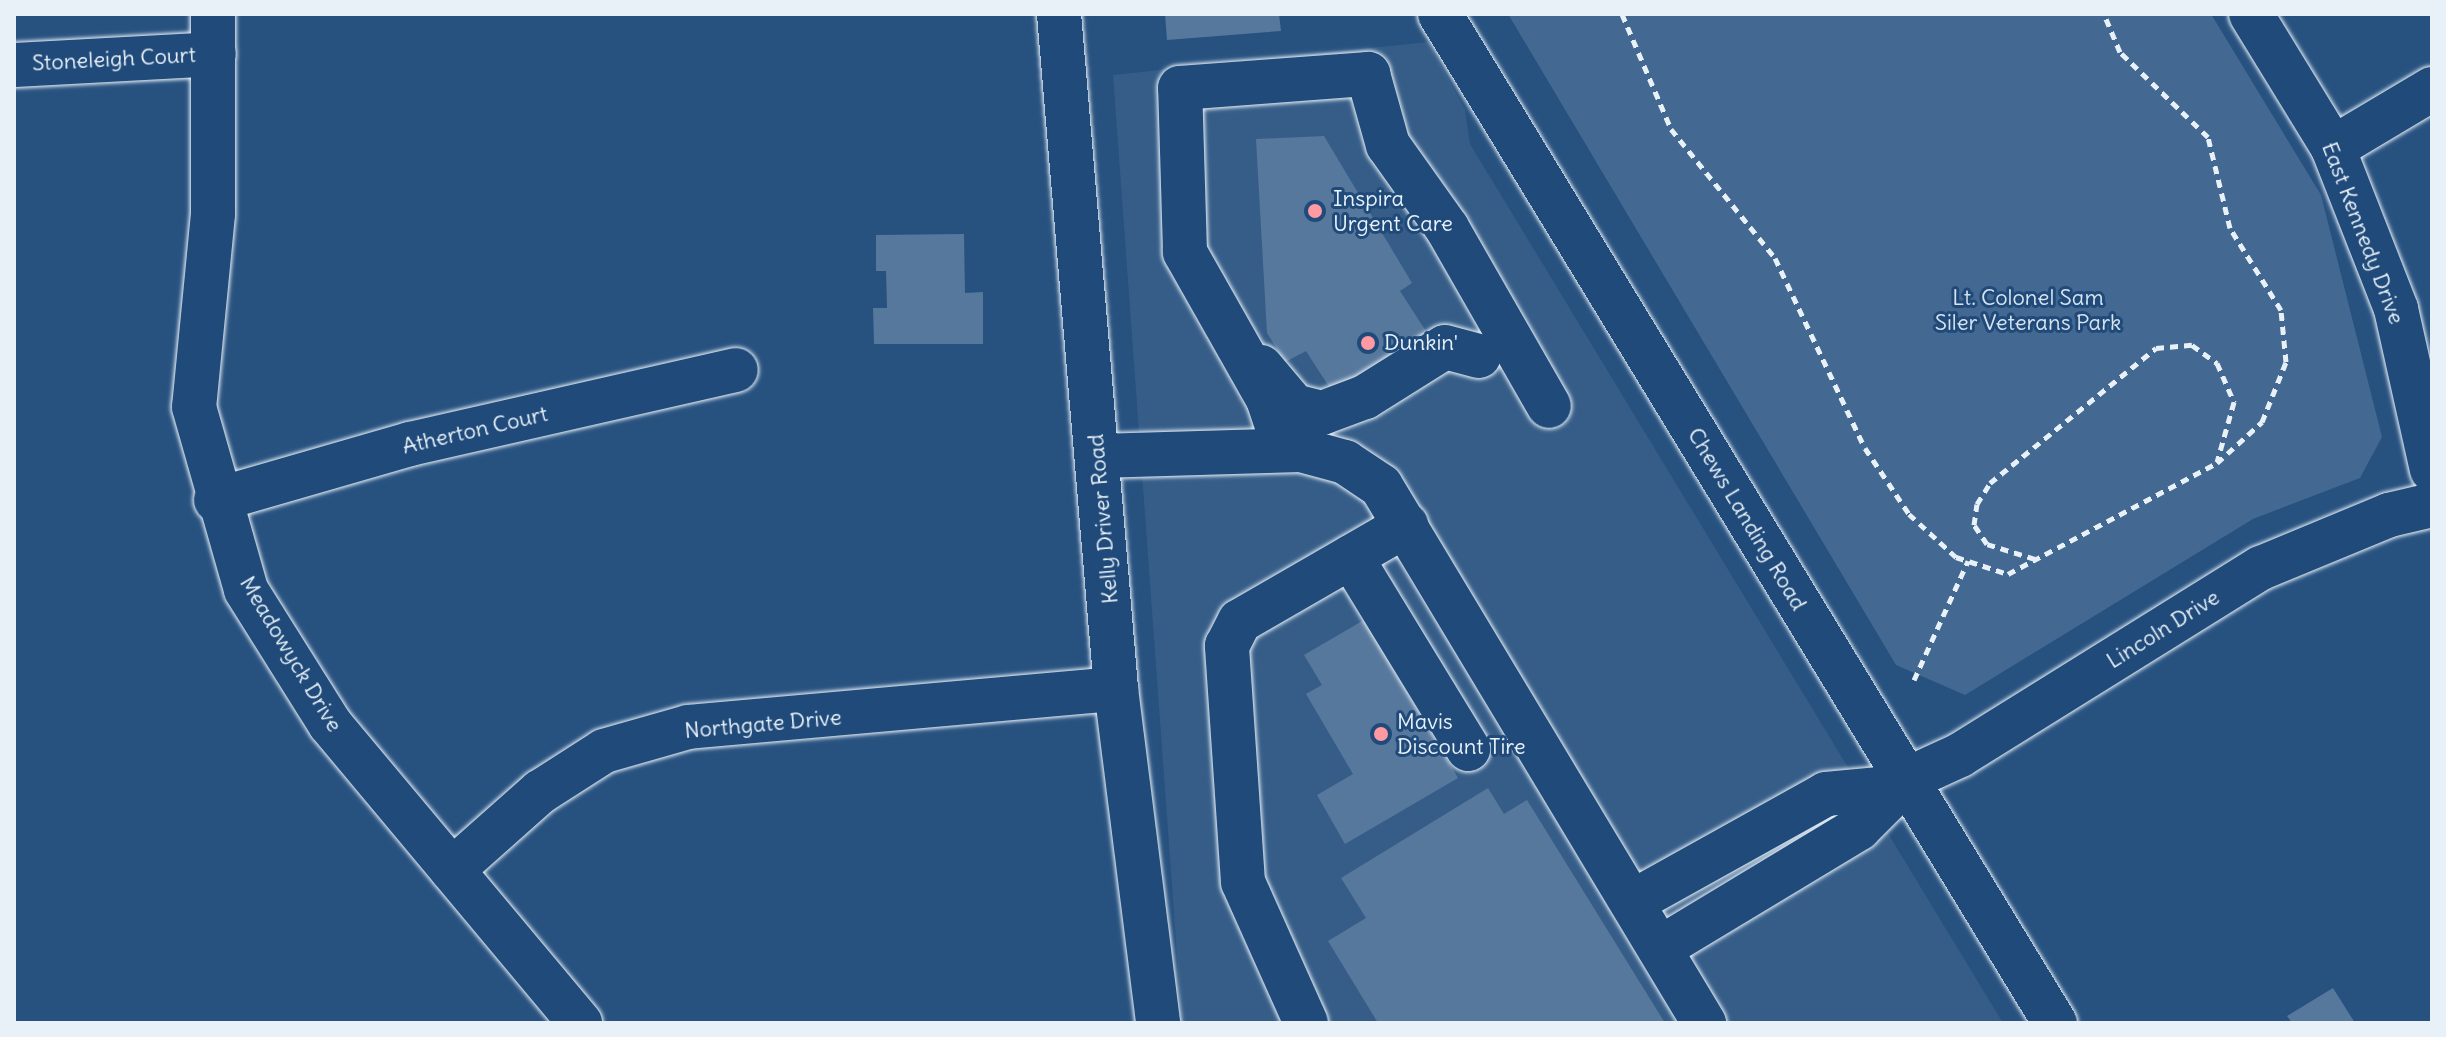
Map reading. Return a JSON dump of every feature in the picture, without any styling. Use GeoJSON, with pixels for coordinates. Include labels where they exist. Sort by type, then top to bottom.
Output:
{"type":"FeatureCollection","features":[{"type":"Feature","properties":{"kind":"street","name":"Kelly Driver Road"},"geometry":{"type":"LineString","coordinates":[[1059,14],[1116,689],[1158,1023]]}},
{"type":"Feature","properties":{"kind":"street","name":"Chews Landing Road"},"geometry":{"type":"LineString","coordinates":[[1440,14],[2055,1023]]}},
{"type":"Feature","properties":{"kind":"street","name":"East Kennedy Drive"},"geometry":{"type":"LineString","coordinates":[[2251,14],[2333,148],[2396,309],[2432,470]]}},
{"type":"Feature","properties":{"kind":"street","name":"Stoneleigh Court"},"geometry":{"type":"LineString","coordinates":[[14,65],[214,34]]}},
{"type":"Feature","properties":{"kind":"street","name":"Meadowyck Drive"},"geometry":{"type":"LineString","coordinates":[[214,34],[213,214],[194,407],[216,500],[246,590],[330,724],[580,1023]]}},
{"type":"Feature","properties":{"kind":"street"},"geometry":{"type":"LineString","coordinates":[[1298,452],[1185,252],[1180,88],[1368,74],[1388,145],[1447,228],[1494,347],[1549,406]]}},
{"type":"Feature","properties":{"kind":"street"},"geometry":{"type":"LineString","coordinates":[[2333,148],[2432,89]]}},
{"type":"Feature","properties":{"kind":"street"},"geometry":{"type":"LineString","coordinates":[[1185,252],[1272,384],[1294,406],[1322,413],[1365,397],[1445,347],[1494,347]]}},
{"type":"Feature","properties":{"kind":"street"},"geometry":{"type":"LineString","coordinates":[[1298,452],[1494,347]]}},
{"type":"Feature","properties":{"kind":"street","name":"Atherton Court"},"geometry":{"type":"LineString","coordinates":[[216,500],[410,444],[736,370]]}},
{"type":"Feature","properties":{"kind":"street"},"geometry":{"type":"LineString","coordinates":[[1098,456],[1298,452],[1345,462],[1381,486],[1662,947],[1704,1023]]}},
{"type":"Feature","properties":{"kind":"street","name":"Lincoln Drive"},"geometry":{"type":"LineString","coordinates":[[1907,780],[1960,755],[2261,568],[2389,515],[2432,505]]}},
{"type":"Feature","properties":{"kind":"street"},"geometry":{"type":"LineString","coordinates":[[1306,1023],[1243,882],[1227,646],[1240,621],[1406,525]]}},
{"type":"Feature","properties":{"kind":"street"},"geometry":{"type":"LineString","coordinates":[[1351,557],[1468,749]]}},
{"type":"Feature","properties":{"kind":"street","name":"Northgate Drive"},"geometry":{"type":"LineString","coordinates":[[452,870],[540,792],[604,751],[688,727],[1116,689]]}},
{"type":"Feature","properties":{"kind":"street"},"geometry":{"type":"LineString","coordinates":[[1634,901],[1826,794],[1888,788],[1907,780]]}},
{"type":"Feature","properties":{"kind":"street"},"geometry":{"type":"LineString","coordinates":[[1662,947],[1859,828],[1907,780]]}},
{"type":"Feature","properties":{"kind":"path"},"geometry":{"type":"LineString","coordinates":[[1622,14],[1671,129],[1775,258],[1801,303],[1865,448],[1924,531],[1968,561],[2008,574],[2217,463],[2262,422],[2286,362],[2281,310],[2230,228],[2208,137],[2120,52],[2104,14]]}},
{"type":"Feature","properties":{"kind":"path"},"geometry":{"type":"LineString","coordinates":[[2035,559],[1987,544],[1974,525],[1977,504],[1990,483],[2156,348],[2192,345],[2217,363],[2234,402],[2217,463]]}},
{"type":"Feature","properties":{"kind":"path"},"geometry":{"type":"LineString","coordinates":[[1914,680],[1968,561]]}},
{"type":"Feature","properties":{"kind":"shaded area"},"geometry":{"type":"Polygon","coordinates":[[[1428,42],[1465,110],[1470,144],[2003,1023],[1182,1023],[1113,75],[1428,42]]]}},
{"type":"Feature","properties":{"kind":"green space","name":"Lt. Colonel Sam Siler Veterans Park"},"geometry":{"type":"Polygon","coordinates":[[[1508,14],[2211,14],[2321,195],[2382,437],[2360,478],[2253,519],[1965,695],[1896,665],[1508,14]]]}},
{"type":"Feature","properties":{"kind":"building"},"geometry":{"type":"Polygon","coordinates":[[[1165,14],[1279,14],[1281,31],[1167,40],[1165,14]]]}},
{"type":"Feature","properties":{"kind":"building","name":"Inspira Urgent Care"},"geometry":{"type":"Polygon","coordinates":[[[1324,136],[1412,283],[1400,291],[1429,336],[1335,396],[1306,351],[1285,362],[1267,333],[1256,139],[1324,136]]]}},
{"type":"Feature","properties":{"kind":"building"},"geometry":{"type":"Polygon","coordinates":[[[964,234],[965,293],[983,292],[983,344],[874,344],[873,308],[887,308],[886,271],[876,271],[876,235],[964,234]]]}},
{"type":"Feature","properties":{"kind":"building","name":"Mavis Discount Tire"},"geometry":{"type":"Polygon","coordinates":[[[1364,620],[1458,778],[1345,844],[1317,795],[1353,774],[1306,694],[1322,685],[1304,655],[1364,620]]]}},
{"type":"Feature","properties":{"kind":"building"},"geometry":{"type":"Polygon","coordinates":[[[1488,788],[1504,814],[1527,800],[1665,1023],[1378,1023],[1328,941],[1366,918],[1341,878],[1488,788]]]}},
{"type":"Feature","properties":{"kind":"building"},"geometry":{"type":"Polygon","coordinates":[[[2333,988],[2355,1023],[2292,1023],[2287,1016],[2333,988]]]}},
{"type":"Feature","properties":{"kind":"place","name":"Inspira Urgent Care"},"geometry":{"type":"Point","coordinates":[1315,211]}},
{"type":"Feature","properties":{"kind":"place","name":"Dunkin'"},"geometry":{"type":"Point","coordinates":[1368,343]}},
{"type":"Feature","properties":{"kind":"place","name":"Mavis Discount Tire"},"geometry":{"type":"Point","coordinates":[1381,734]}}]}
